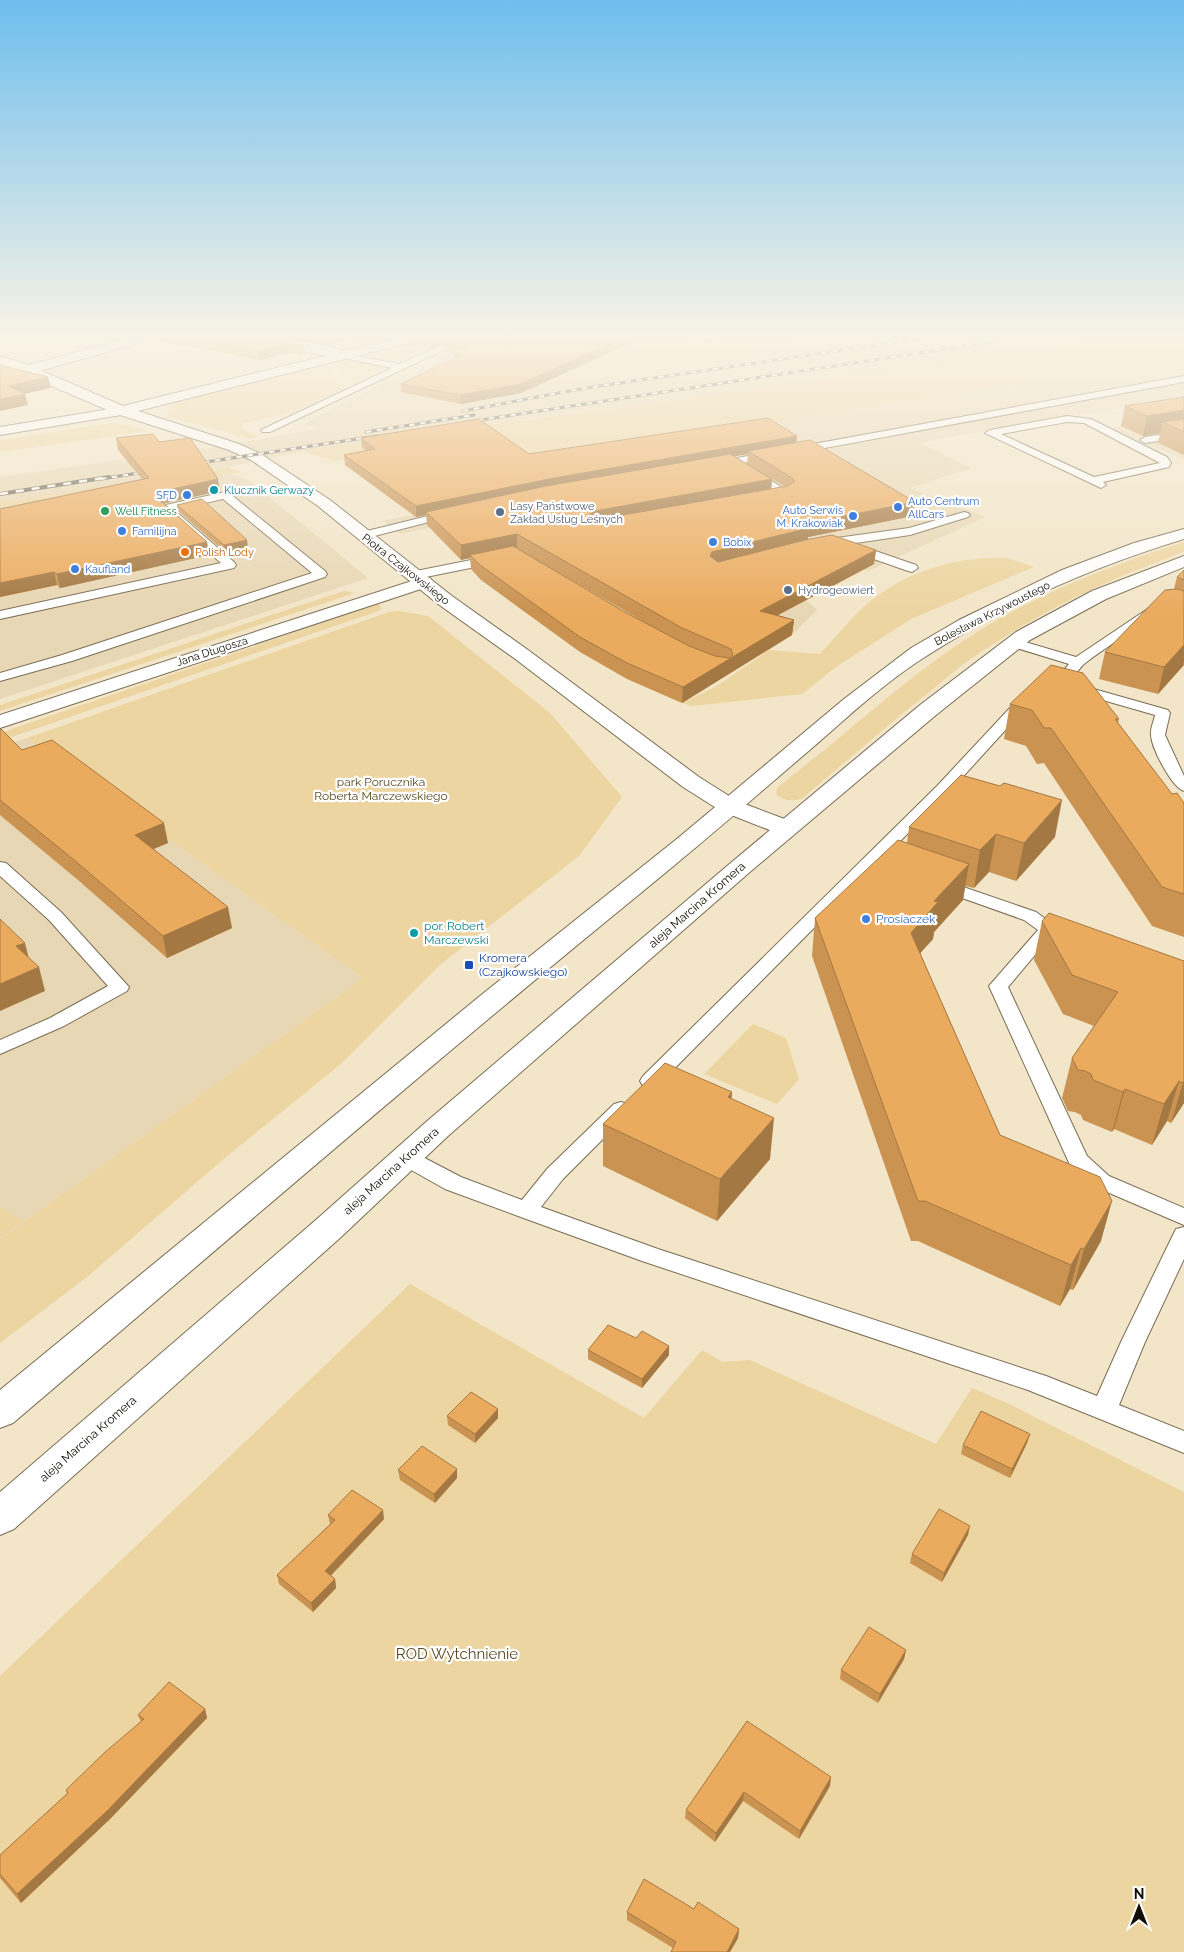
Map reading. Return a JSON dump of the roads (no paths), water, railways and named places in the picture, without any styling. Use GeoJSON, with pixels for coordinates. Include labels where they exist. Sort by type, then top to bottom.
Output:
{"type":"FeatureCollection","features":[{"type":"Feature","properties":{"kind":"street"},"geometry":{"type":"LineString","coordinates":[[0,432],[17,429]]}},
{"type":"Feature","properties":{"kind":"street","name":"Piotra Czajkowskiego"},"geometry":{"type":"LineString","coordinates":[[178,429],[256,456],[297,484],[445,600],[691,782],[729,806],[786,828]]}},
{"type":"Feature","properties":{"kind":"street","name":"Bolesława Krzywoustego"},"geometry":{"type":"LineString","coordinates":[[729,806],[851,703],[918,652],[966,624],[1068,574],[1140,547],[1184,534]]}},
{"type":"Feature","properties":{"kind":"street"},"geometry":{"type":"LineString","coordinates":[[786,828],[836,789],[928,710],[1023,636],[1099,595],[1184,561]]}},
{"type":"Feature","properties":{"kind":"street","name":"Jana Długosza"},"geometry":{"type":"LineString","coordinates":[[0,722],[420,579]]}},
{"type":"Feature","properties":{"kind":"street"},"geometry":{"type":"LineString","coordinates":[[0,1412],[490,1002],[687,843],[729,806]]}},
{"type":"Feature","properties":{"kind":"street","name":"aleja Marcina Kromera"},"geometry":{"type":"LineString","coordinates":[[0,1516],[330,1228],[405,1157],[786,828]]}},
{"type":"Feature","properties":{"kind":"lane"},"geometry":{"type":"LineString","coordinates":[[705,466],[912,429]]}},
{"type":"Feature","properties":{"kind":"lane"},"geometry":{"type":"LineString","coordinates":[[1011,429],[990,433],[1097,483],[1165,465],[1164,459],[1105,429]]}},
{"type":"Feature","properties":{"kind":"lane"},"geometry":{"type":"LineString","coordinates":[[1145,440],[1184,434]]}},
{"type":"Feature","properties":{"kind":"lane"},"geometry":{"type":"LineString","coordinates":[[733,462],[786,494],[757,499]]}},
{"type":"Feature","properties":{"kind":"lane"},"geometry":{"type":"LineString","coordinates":[[0,615],[230,565],[165,508],[225,496],[321,574],[134,634],[67,658],[0,677]]}},
{"type":"Feature","properties":{"kind":"lane"},"geometry":{"type":"LineString","coordinates":[[364,535],[462,511]]}},
{"type":"Feature","properties":{"kind":"lane"},"geometry":{"type":"LineString","coordinates":[[811,546],[910,531],[964,515]]}},
{"type":"Feature","properties":{"kind":"lane"},"geometry":{"type":"LineString","coordinates":[[837,541],[912,568]]}},
{"type":"Feature","properties":{"kind":"lane"},"geometry":{"type":"LineString","coordinates":[[420,579],[507,556]]}},
{"type":"Feature","properties":{"kind":"lane"},"geometry":{"type":"LineString","coordinates":[[526,1210],[555,1174],[882,864],[943,789],[1048,685],[1078,662],[1158,609],[1172,609],[1184,614]]}},
{"type":"Feature","properties":{"kind":"lane"},"geometry":{"type":"LineString","coordinates":[[1015,643],[1078,662]]}},
{"type":"Feature","properties":{"kind":"lane"},"geometry":{"type":"LineString","coordinates":[[1048,685],[1163,713],[1158,735],[1173,772],[1184,786]]}},
{"type":"Feature","properties":{"kind":"lane"},"geometry":{"type":"LineString","coordinates":[[0,866],[55,916],[120,987],[57,1022],[0,1048]]}},
{"type":"Feature","properties":{"kind":"lane"},"geometry":{"type":"LineString","coordinates":[[928,880],[1030,916],[1048,929],[1080,939]]}},
{"type":"Feature","properties":{"kind":"lane"},"geometry":{"type":"LineString","coordinates":[[1048,929],[998,986],[1078,1160],[1101,1181],[1184,1217]]}},
{"type":"Feature","properties":{"kind":"lane"},"geometry":{"type":"LineString","coordinates":[[405,1157],[453,1183],[526,1210],[650,1255],[1037,1383],[1184,1442]]}},
{"type":"Feature","properties":{"kind":"lane"},"geometry":{"type":"LineString","coordinates":[[1104,1410],[1132,1342],[1184,1235]]}},
{"type":"Feature","properties":{"kind":"railway"},"geometry":{"type":"LineString","coordinates":[[366,432],[384,429]]}},
{"type":"Feature","properties":{"kind":"railway"},"geometry":{"type":"LineString","coordinates":[[193,464],[376,436]]}},
{"type":"Feature","properties":{"kind":"railway"},"geometry":{"type":"LineString","coordinates":[[101,479],[151,471]]}},
{"type":"Feature","properties":{"kind":"railway"},"geometry":{"type":"LineString","coordinates":[[0,494],[109,477]]}},
{"type":"Feature","properties":{"kind":"place","name":"Klucznik Gerwazy"},"geometry":{"type":"Point","coordinates":[214,490]}},
{"type":"Feature","properties":{"kind":"place","name":"SFD"},"geometry":{"type":"Point","coordinates":[187,495]}},
{"type":"Feature","properties":{"kind":"place","name":"Auto Centrum AllCars"},"geometry":{"type":"Point","coordinates":[898,507]}},
{"type":"Feature","properties":{"kind":"place","name":"Well Fitness"},"geometry":{"type":"Point","coordinates":[105,511]}},
{"type":"Feature","properties":{"kind":"place","name":"Lasy Państwowe Zakład Usług Leśnych"},"geometry":{"type":"Point","coordinates":[500,512]}},
{"type":"Feature","properties":{"kind":"place","name":"Auto Serwis M. Krakowiak"},"geometry":{"type":"Point","coordinates":[853,516]}},
{"type":"Feature","properties":{"kind":"place","name":"Familijna"},"geometry":{"type":"Point","coordinates":[122,531]}},
{"type":"Feature","properties":{"kind":"place","name":"Bobix"},"geometry":{"type":"Point","coordinates":[713,542]}},
{"type":"Feature","properties":{"kind":"place","name":"Polish Lody"},"geometry":{"type":"Point","coordinates":[185,552]}},
{"type":"Feature","properties":{"kind":"place","name":"Kaufland"},"geometry":{"type":"Point","coordinates":[75,569]}},
{"type":"Feature","properties":{"kind":"place","name":"Hydrogeowiert"},"geometry":{"type":"Point","coordinates":[788,590]}},
{"type":"Feature","properties":{"kind":"place","name":"Prosiaczek"},"geometry":{"type":"Point","coordinates":[866,919]}},
{"type":"Feature","properties":{"kind":"place","name":"por. Robert Marczewski"},"geometry":{"type":"Point","coordinates":[414,933]}},
{"type":"Feature","properties":{"kind":"place","name":"Kromera (Czajkowskiego)"},"geometry":{"type":"Point","coordinates":[469,965]}},
{"type":"Feature","properties":{"kind":"park label","name":"park Porucznika Roberta Marczewskiego"},"geometry":{"type":"Point","coordinates":[381,789]}},
{"type":"Feature","properties":{"kind":"park label","name":"ROD Wytchnienie"},"geometry":{"type":"Point","coordinates":[457,1654]}}]}
